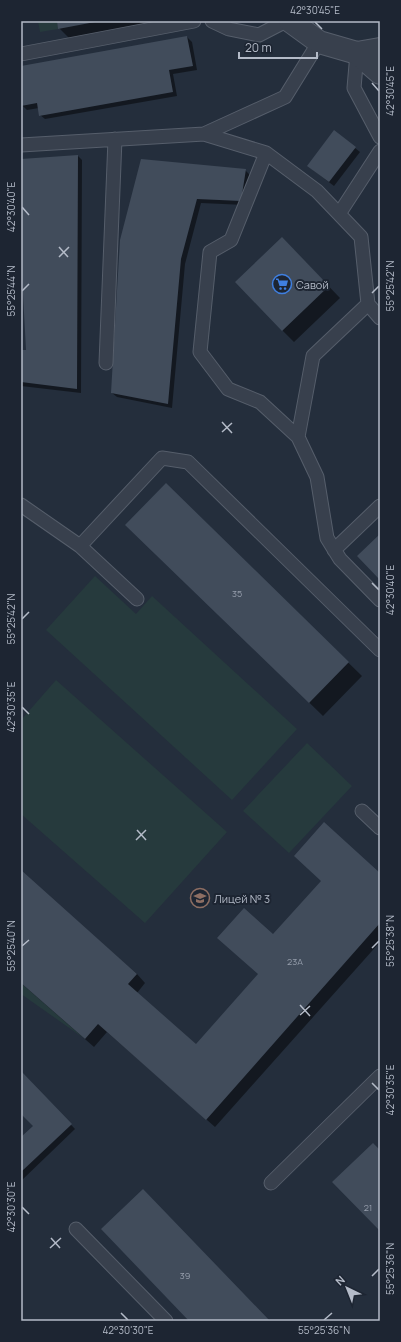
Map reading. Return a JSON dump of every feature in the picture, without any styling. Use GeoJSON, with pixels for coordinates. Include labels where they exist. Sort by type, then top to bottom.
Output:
{"type":"FeatureCollection","features":[{"type":"Feature","properties":{"kind":"street"},"geometry":{"type":"LineString","coordinates":[[290,21],[319,42],[357,53],[380,73]]}},
{"type":"Feature","properties":{"kind":"street"},"geometry":{"type":"LineString","coordinates":[[357,53],[380,49]]}},
{"type":"Feature","properties":{"kind":"lane"},"geometry":{"type":"LineString","coordinates":[[21,54],[194,21]]}},
{"type":"Feature","properties":{"kind":"lane"},"geometry":{"type":"LineString","coordinates":[[212,21],[229,29],[259,35],[286,21]]}},
{"type":"Feature","properties":{"kind":"lane"},"geometry":{"type":"LineString","coordinates":[[204,134],[285,97],[319,42]]}},
{"type":"Feature","properties":{"kind":"lane"},"geometry":{"type":"LineString","coordinates":[[357,53],[354,88],[380,137]]}},
{"type":"Feature","properties":{"kind":"lane"},"geometry":{"type":"LineString","coordinates":[[21,145],[204,134],[266,153],[317,191],[361,237],[368,304],[380,318]]}},
{"type":"Feature","properties":{"kind":"lane"},"geometry":{"type":"LineString","coordinates":[[106,363],[114,139]]}},
{"type":"Feature","properties":{"kind":"lane"},"geometry":{"type":"LineString","coordinates":[[339,214],[380,150]]}},
{"type":"Feature","properties":{"kind":"lane"},"geometry":{"type":"LineString","coordinates":[[266,153],[231,240],[210,252],[200,352],[228,389],[260,402],[298,437],[317,477],[327,538],[340,559],[380,600]]}},
{"type":"Feature","properties":{"kind":"lane"},"geometry":{"type":"LineString","coordinates":[[298,437],[313,356],[368,304]]}},
{"type":"Feature","properties":{"kind":"lane"},"geometry":{"type":"LineString","coordinates":[[80,546],[162,458],[188,462],[380,650]]}},
{"type":"Feature","properties":{"kind":"lane"},"geometry":{"type":"LineString","coordinates":[[21,505],[80,546],[136,599]]}},
{"type":"Feature","properties":{"kind":"lane"},"geometry":{"type":"LineString","coordinates":[[334,550],[380,506]]}},
{"type":"Feature","properties":{"kind":"lane"},"geometry":{"type":"LineString","coordinates":[[362,811],[380,828]]}},
{"type":"Feature","properties":{"kind":"lane"},"geometry":{"type":"LineString","coordinates":[[271,1183],[380,1076]]}},
{"type":"Feature","properties":{"kind":"lane"},"geometry":{"type":"LineString","coordinates":[[76,1229],[166,1321]]}},
{"type":"Feature","properties":{"kind":"green space"},"geometry":{"type":"Polygon","coordinates":[[[38,21],[57,21],[58,29],[40,32],[38,21]]]}},
{"type":"Feature","properties":{"kind":"green space"},"geometry":{"type":"Polygon","coordinates":[[[95,576],[136,614],[152,596],[297,729],[232,800],[46,630],[95,576]]]}},
{"type":"Feature","properties":{"kind":"green space"},"geometry":{"type":"Polygon","coordinates":[[[56,680],[227,832],[145,923],[21,814],[21,720],[56,680]]]}},
{"type":"Feature","properties":{"kind":"green space"},"geometry":{"type":"Polygon","coordinates":[[[307,743],[352,786],[289,853],[243,811],[307,743]]]}},
{"type":"Feature","properties":{"kind":"green space"},"geometry":{"type":"Polygon","coordinates":[[[21,983],[85,1039],[21,994],[21,983]]]}},
{"type":"Feature","properties":{"kind":"building"},"geometry":{"type":"Polygon","coordinates":[[[57,21],[95,21],[95,22],[58,29],[57,21]]]}},
{"type":"Feature","properties":{"kind":"building"},"geometry":{"type":"Polygon","coordinates":[[[187,36],[193,66],[169,70],[173,92],[39,116],[37,103],[21,106],[21,66],[187,36]]]}},
{"type":"Feature","properties":{"kind":"building"},"geometry":{"type":"Polygon","coordinates":[[[334,130],[356,147],[329,182],[307,166],[334,130]]]}},
{"type":"Feature","properties":{"kind":"building"},"geometry":{"type":"Polygon","coordinates":[[[78,155],[77,389],[21,382],[21,350],[26,350],[21,257],[21,159],[78,155]]]}},
{"type":"Feature","properties":{"kind":"building"},"geometry":{"type":"Polygon","coordinates":[[[141,159],[246,169],[241,201],[197,199],[181,259],[168,404],[111,393],[120,240],[141,159]]]}},
{"type":"Feature","properties":{"kind":"building","name":"Савой"},"geometry":{"type":"Polygon","coordinates":[[[282,237],[329,286],[282,331],[235,282],[282,237]]]}},
{"type":"Feature","properties":{"kind":"building"},"geometry":{"type":"Polygon","coordinates":[[[166,483],[349,662],[309,703],[125,525],[166,483]]]}},
{"type":"Feature","properties":{"kind":"building"},"geometry":{"type":"Polygon","coordinates":[[[380,534],[380,580],[357,556],[380,534]]]}},
{"type":"Feature","properties":{"kind":"building"},"geometry":{"type":"Polygon","coordinates":[[[324,822],[380,873],[380,923],[206,1120],[98,1024],[85,1039],[21,983],[21,870],[137,974],[128,984],[196,1044],[258,974],[217,938],[244,908],[273,934],[321,881],[294,856],[324,822]]]}},
{"type":"Feature","properties":{"kind":"building"},"geometry":{"type":"Polygon","coordinates":[[[21,1071],[72,1124],[21,1172],[21,1137],[33,1126],[21,1114],[21,1071]]]}},
{"type":"Feature","properties":{"kind":"building"},"geometry":{"type":"Polygon","coordinates":[[[373,1143],[380,1150],[380,1231],[332,1182],[373,1143]]]}},
{"type":"Feature","properties":{"kind":"building"},"geometry":{"type":"Polygon","coordinates":[[[143,1189],[270,1321],[189,1321],[101,1229],[143,1189]]]}},
{"type":"Feature","properties":{"kind":"place","name":"Савой"},"geometry":{"type":"Point","coordinates":[282,284]}},
{"type":"Feature","properties":{"kind":"place","name":"Лицей № 3"},"geometry":{"type":"Point","coordinates":[200,898]}}]}
